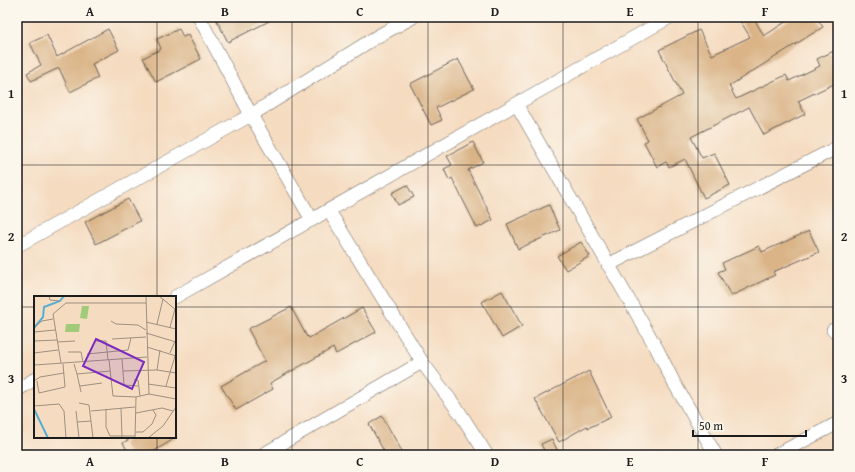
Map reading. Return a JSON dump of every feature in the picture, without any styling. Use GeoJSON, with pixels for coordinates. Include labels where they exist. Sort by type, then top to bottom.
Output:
{"type":"FeatureCollection","features":[{"type":"Feature","properties":{"kind":"street"},"geometry":{"type":"LineString","coordinates":[[199,17],[251,115],[312,220]]}},
{"type":"Feature","properties":{"kind":"street"},"geometry":{"type":"LineString","coordinates":[[17,246],[251,115],[378,36],[413,17]]}},
{"type":"Feature","properties":{"kind":"street"},"geometry":{"type":"LineString","coordinates":[[176,296],[670,17]]}},
{"type":"Feature","properties":{"kind":"street"},"geometry":{"type":"LineString","coordinates":[[517,104],[716,455]]}},
{"type":"Feature","properties":{"kind":"street"},"geometry":{"type":"LineString","coordinates":[[608,265],[838,147]]}},
{"type":"Feature","properties":{"kind":"street"},"geometry":{"type":"LineString","coordinates":[[329,211],[422,362],[460,413],[487,455]]}},
{"type":"Feature","properties":{"kind":"street"},"geometry":{"type":"LineString","coordinates":[[262,455],[422,362]]}},
{"type":"Feature","properties":{"kind":"street"},"geometry":{"type":"LineString","coordinates":[[17,390],[34,380]]}},
{"type":"Feature","properties":{"kind":"street"},"geometry":{"type":"LineString","coordinates":[[776,455],[838,423]]}},
{"type":"Feature","properties":{"kind":"building"},"geometry":{"type":"Polygon","coordinates":[[[215,17],[277,17],[228,42],[215,17]]]}},
{"type":"Feature","properties":{"kind":"building"},"geometry":{"type":"Polygon","coordinates":[[[738,17],[753,17],[764,36],[793,17],[816,17],[823,27],[729,86],[736,99],[786,75],[789,81],[820,66],[817,59],[838,49],[838,82],[798,101],[805,114],[764,135],[749,107],[691,137],[702,158],[714,153],[730,185],[704,198],[685,159],[669,167],[666,162],[657,167],[644,142],[648,140],[637,119],[682,95],[659,50],[699,30],[712,55],[750,37],[738,17]]]}},
{"type":"Feature","properties":{"kind":"building"},"geometry":{"type":"Polygon","coordinates":[[[108,29],[119,50],[92,64],[98,78],[70,92],[59,68],[31,81],[27,73],[41,65],[30,43],[47,35],[57,57],[108,29]]]}},
{"type":"Feature","properties":{"kind":"building"},"geometry":{"type":"Polygon","coordinates":[[[179,29],[183,37],[188,35],[201,59],[156,82],[143,58],[161,49],[157,39],[179,29]]]}},
{"type":"Feature","properties":{"kind":"building"},"geometry":{"type":"Polygon","coordinates":[[[458,59],[474,89],[436,108],[442,120],[431,125],[410,84],[458,59]]]}},
{"type":"Feature","properties":{"kind":"building"},"geometry":{"type":"Polygon","coordinates":[[[473,142],[483,162],[468,170],[493,220],[477,228],[452,178],[449,180],[444,169],[452,165],[447,156],[473,142]]]}},
{"type":"Feature","properties":{"kind":"building"},"geometry":{"type":"Polygon","coordinates":[[[407,185],[414,197],[398,205],[392,193],[407,185]]]}},
{"type":"Feature","properties":{"kind":"building"},"geometry":{"type":"Polygon","coordinates":[[[128,199],[140,221],[96,244],[85,222],[128,199]]]}},
{"type":"Feature","properties":{"kind":"building"},"geometry":{"type":"Polygon","coordinates":[[[549,205],[560,230],[518,249],[507,224],[549,205]]]}},
{"type":"Feature","properties":{"kind":"building"},"geometry":{"type":"Polygon","coordinates":[[[809,231],[819,252],[773,272],[775,275],[731,296],[718,272],[725,269],[722,263],[759,246],[762,252],[809,231]]]}},
{"type":"Feature","properties":{"kind":"building"},"geometry":{"type":"Polygon","coordinates":[[[581,242],[590,256],[566,270],[557,256],[581,242]]]}},
{"type":"Feature","properties":{"kind":"building"},"geometry":{"type":"Polygon","coordinates":[[[502,291],[522,326],[502,338],[482,302],[502,291]]]}},
{"type":"Feature","properties":{"kind":"building"},"geometry":{"type":"Polygon","coordinates":[[[291,307],[307,337],[308,336],[309,338],[362,308],[376,332],[336,354],[333,348],[270,383],[273,389],[236,410],[221,386],[265,361],[248,329],[291,307]]]}},
{"type":"Feature","properties":{"kind":"building"},"geometry":{"type":"Polygon","coordinates":[[[589,371],[611,417],[588,428],[587,426],[559,442],[535,399],[589,371]]]}},
{"type":"Feature","properties":{"kind":"building"},"geometry":{"type":"Polygon","coordinates":[[[382,416],[404,455],[386,455],[369,424],[382,416]]]}},
{"type":"Feature","properties":{"kind":"building"},"geometry":{"type":"Polygon","coordinates":[[[131,438],[175,438],[148,455],[130,455],[123,443],[131,438]]]}},
{"type":"Feature","properties":{"kind":"building"},"geometry":{"type":"Polygon","coordinates":[[[552,439],[558,452],[552,455],[546,455],[541,444],[552,439]]]}}]}
